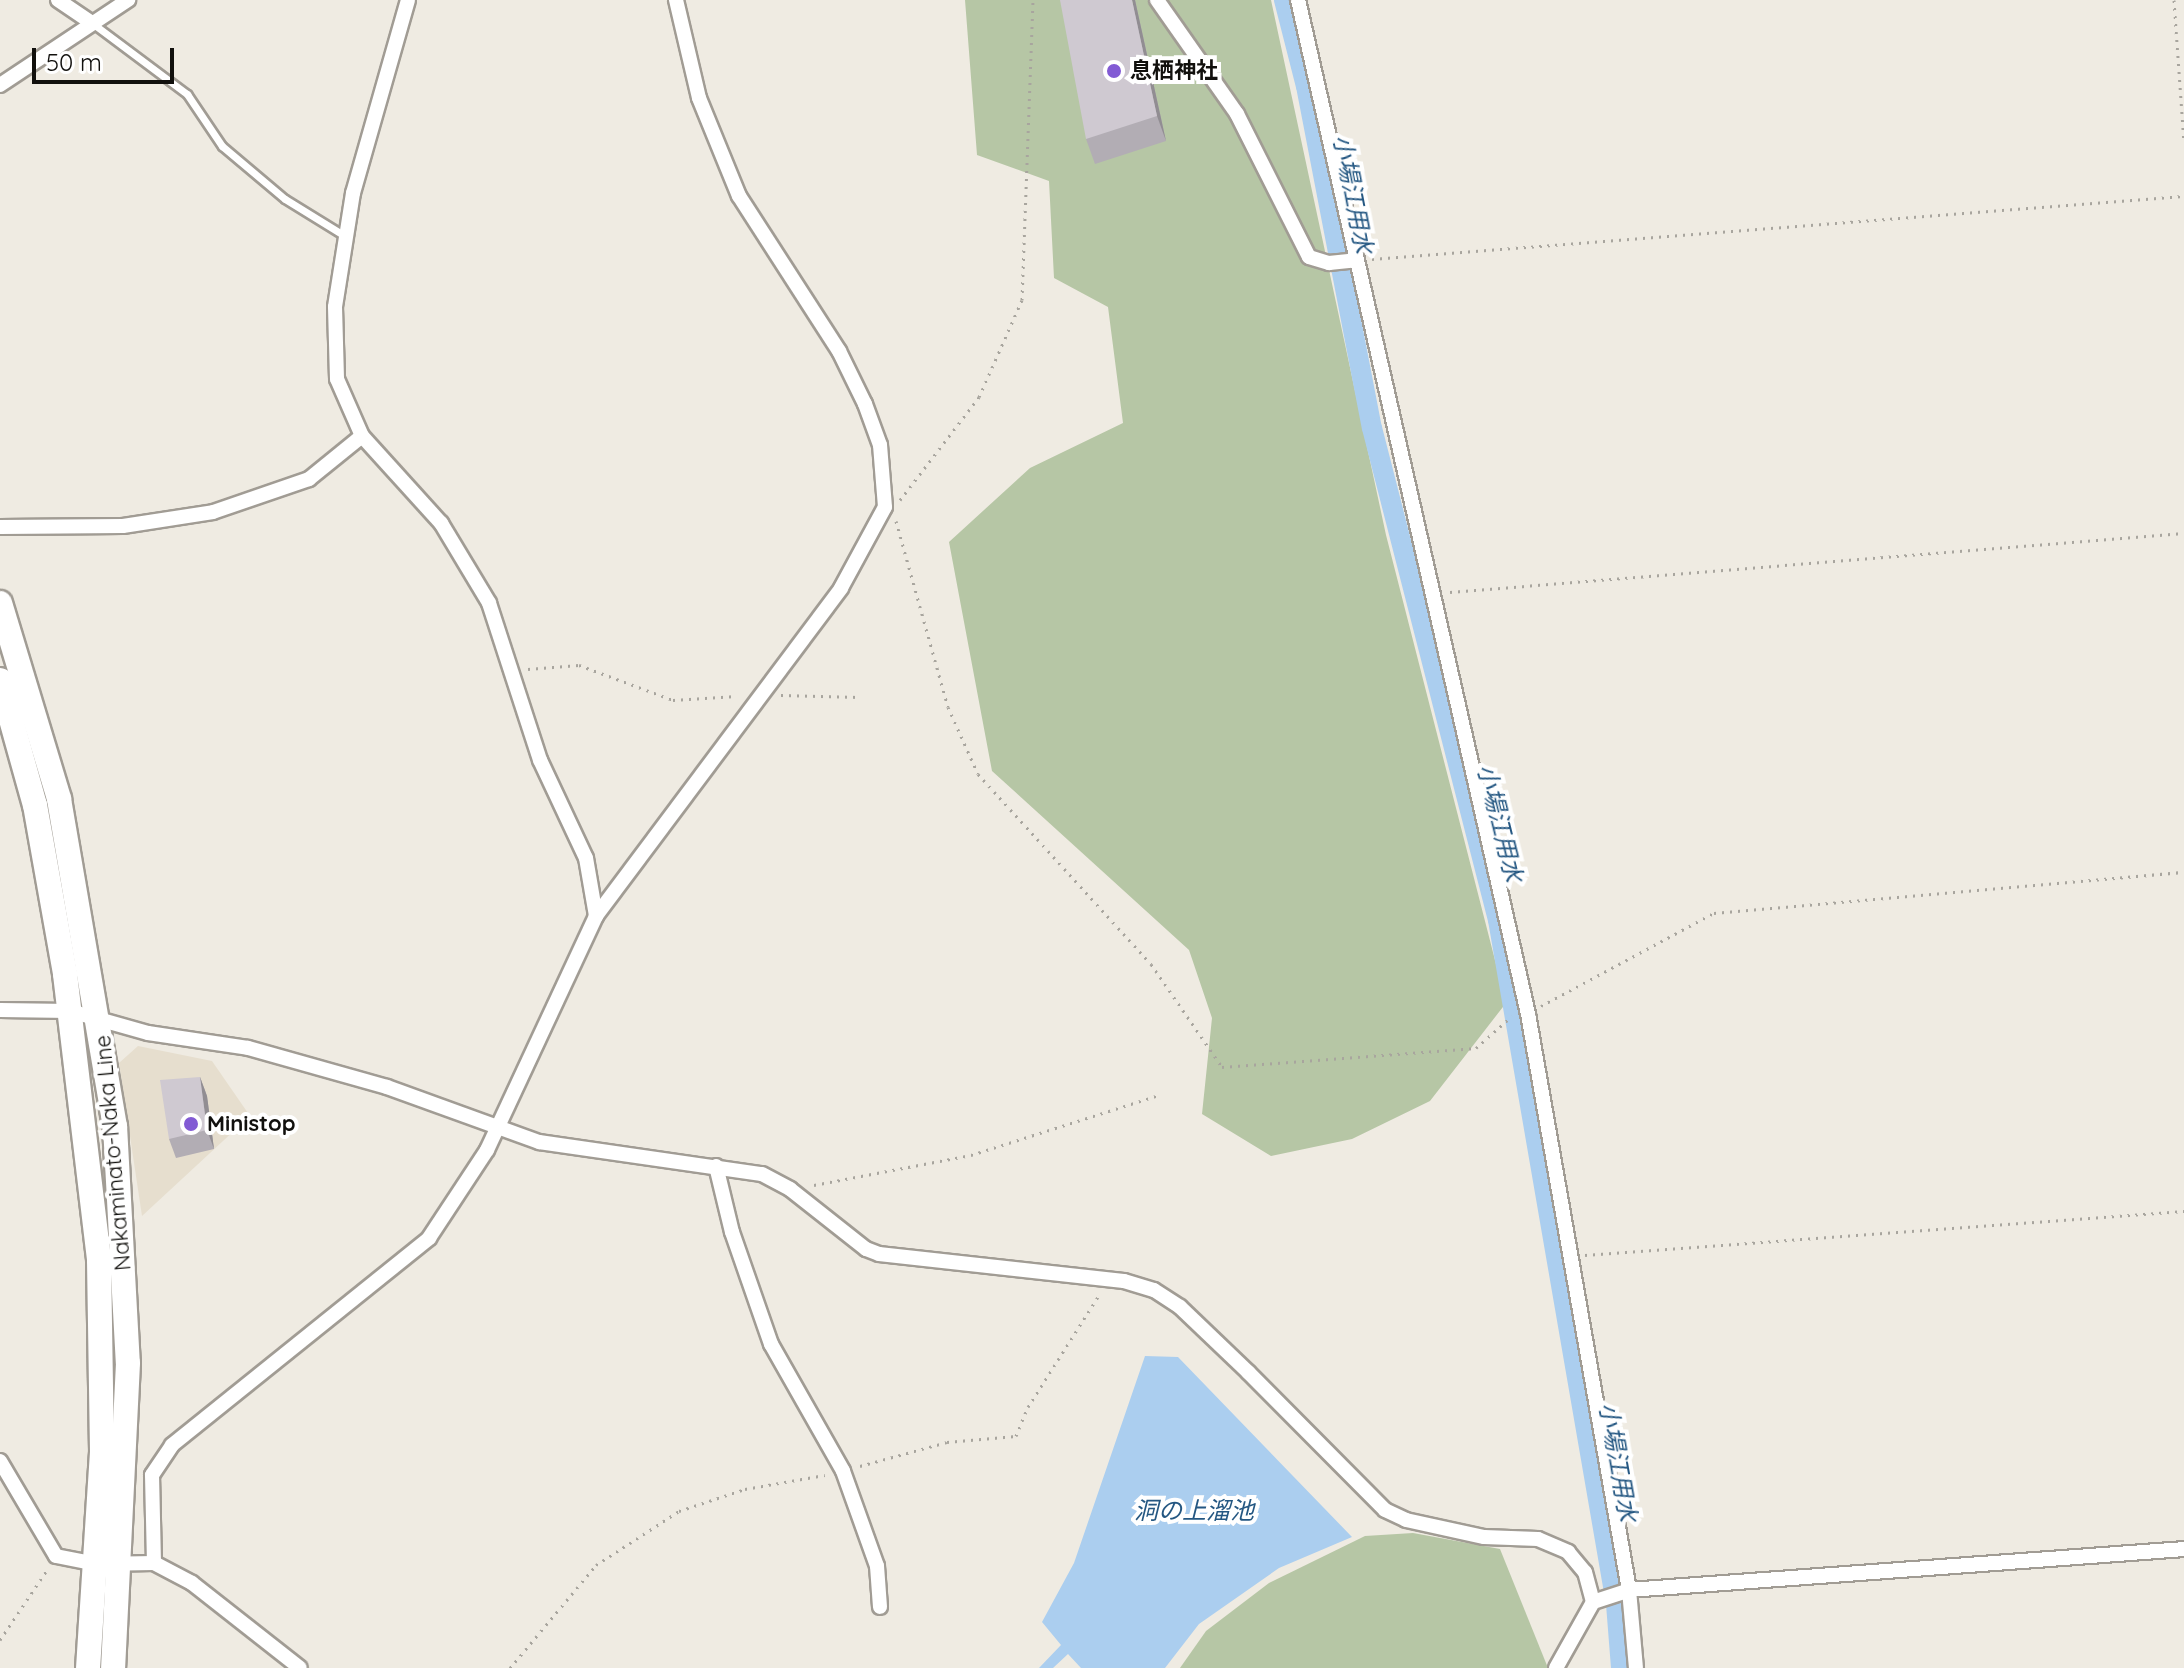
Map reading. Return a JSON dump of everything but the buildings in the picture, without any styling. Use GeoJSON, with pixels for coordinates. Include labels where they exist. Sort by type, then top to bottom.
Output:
{"type":"FeatureCollection","features":[{"type":"Feature","properties":{"kind":"main road","name":"Nakaminato-Naka Line"},"geometry":{"type":"LineString","coordinates":[[0,603],[59,799],[100,1020],[115,1126],[126,1304],[122,1563],[113,1668]]}},
{"type":"Feature","properties":{"kind":"main road","name":"Nakaminato-Naka Line"},"geometry":{"type":"LineString","coordinates":[[0,680],[35,805],[70,1011],[99,1260],[102,1421],[97,1564],[88,1668]]}},
{"type":"Feature","properties":{"kind":"street"},"geometry":{"type":"LineString","coordinates":[[58,0],[92,23]]}},
{"type":"Feature","properties":{"kind":"street"},"geometry":{"type":"LineString","coordinates":[[0,85],[128,0]]}},
{"type":"Feature","properties":{"kind":"street"},"geometry":{"type":"LineString","coordinates":[[408,0],[345,236],[335,356],[337,379],[362,436],[441,523],[489,603],[540,760],[586,858],[596,916]]}},
{"type":"Feature","properties":{"kind":"street"},"geometry":{"type":"LineString","coordinates":[[154,1563],[152,1475],[172,1445],[429,1238],[496,1129],[596,916],[756,695],[841,588],[885,507],[885,478],[865,404],[839,351],[739,196],[699,98],[676,0]]}},
{"type":"Feature","properties":{"kind":"street"},"geometry":{"type":"LineString","coordinates":[[1157,0],[1237,114],[1309,257],[1329,263],[1351,260]]}},
{"type":"Feature","properties":{"kind":"street"},"geometry":{"type":"LineString","coordinates":[[1298,0],[1351,260],[1528,1014],[1570,1256],[1620,1593],[1636,1668]]}},
{"type":"Feature","properties":{"kind":"street"},"geometry":{"type":"LineString","coordinates":[[0,527],[123,526],[213,512],[309,479],[362,436]]}},
{"type":"Feature","properties":{"kind":"street"},"geometry":{"type":"LineString","coordinates":[[0,1010],[70,1011],[100,1020],[264,1053],[387,1087],[496,1129],[577,1149],[762,1174],[790,1189],[855,1241],[879,1254],[1154,1290],[1180,1307],[1385,1510],[1406,1520],[1484,1537],[1538,1539],[1558,1547],[1585,1572],[1593,1602]]}},
{"type":"Feature","properties":{"kind":"street"},"geometry":{"type":"LineString","coordinates":[[716,1166],[732,1232],[771,1344],[843,1471],[877,1566],[880,1607]]}},
{"type":"Feature","properties":{"kind":"street"},"geometry":{"type":"LineString","coordinates":[[0,1461],[56,1556],[97,1564],[154,1563],[192,1583],[300,1668]]}},
{"type":"Feature","properties":{"kind":"street"},"geometry":{"type":"LineString","coordinates":[[1556,1668],[1593,1602],[1620,1593],[2184,1549]]}},
{"type":"Feature","properties":{"kind":"lane"},"geometry":{"type":"LineString","coordinates":[[92,23],[187,94],[222,146],[285,199],[345,236]]}},
{"type":"Feature","properties":{"kind":"path"},"geometry":{"type":"LineString","coordinates":[[1033,0],[1022,300],[979,397],[893,510],[948,707],[978,774],[1151,964],[1222,1067],[1476,1048],[1507,1017]]}},
{"type":"Feature","properties":{"kind":"path"},"geometry":{"type":"LineString","coordinates":[[2174,0],[2184,143]]}},
{"type":"Feature","properties":{"kind":"path"},"geometry":{"type":"LineString","coordinates":[[1351,260],[2184,196]]}},
{"type":"Feature","properties":{"kind":"path"},"geometry":{"type":"LineString","coordinates":[[1430,594],[2184,533]]}},
{"type":"Feature","properties":{"kind":"path"},"geometry":{"type":"LineString","coordinates":[[512,670],[579,665],[673,700],[756,695],[859,697]]}},
{"type":"Feature","properties":{"kind":"path"},"geometry":{"type":"LineString","coordinates":[[1528,1014],[1714,913],[2184,872]]}},
{"type":"Feature","properties":{"kind":"path"},"geometry":{"type":"LineString","coordinates":[[790,1189],[971,1155],[1159,1095]]}},
{"type":"Feature","properties":{"kind":"path"},"geometry":{"type":"LineString","coordinates":[[1570,1256],[2184,1211]]}},
{"type":"Feature","properties":{"kind":"path"},"geometry":{"type":"LineString","coordinates":[[510,1668],[596,1565],[679,1511],[745,1489],[843,1471],[947,1442],[1016,1436],[1028,1407],[1107,1282]]}},
{"type":"Feature","properties":{"kind":"path"},"geometry":{"type":"LineString","coordinates":[[0,1640],[56,1556]]}},
{"type":"Feature","properties":{"kind":"shaded area"},"geometry":{"type":"Polygon","coordinates":[[[138,1046],[212,1061],[250,1116],[142,1216],[119,1063],[138,1046]]]}},
{"type":"Feature","properties":{"kind":"green space"},"geometry":{"type":"Polygon","coordinates":[[[965,0],[1271,0],[1386,535],[1506,1003],[1430,1101],[1352,1139],[1271,1156],[1202,1114],[1212,1018],[1189,950],[992,771],[949,542],[1030,468],[1123,423],[1108,307],[1054,278],[1049,181],[977,155],[965,0]]]}},
{"type":"Feature","properties":{"kind":"green space"},"geometry":{"type":"Polygon","coordinates":[[[1413,1533],[1500,1549],[1548,1668],[1180,1668],[1206,1631],[1269,1583],[1365,1536],[1413,1533]]]}},
{"type":"Feature","properties":{"kind":"water","name":"洞の上溜池"},"geometry":{"type":"Polygon","coordinates":[[[1145,1356],[1178,1357],[1352,1537],[1279,1568],[1199,1624],[1165,1668],[1081,1668],[1068,1654],[1053,1668],[1039,1668],[1061,1645],[1042,1622],[1074,1563],[1145,1356]]]}},
{"type":"Feature","properties":{"kind":"waterway","name":"小場江用水"},"geometry":{"type":"LineString","coordinates":[[1284,0],[1306,86],[1372,428],[1498,920],[1616,1604],[1621,1668]]}},
{"type":"Feature","properties":{"kind":"place","name":"息栖神社"},"geometry":{"type":"Point","coordinates":[1114,71]}},
{"type":"Feature","properties":{"kind":"place","name":"Ministop"},"geometry":{"type":"Point","coordinates":[191,1124]}}]}
